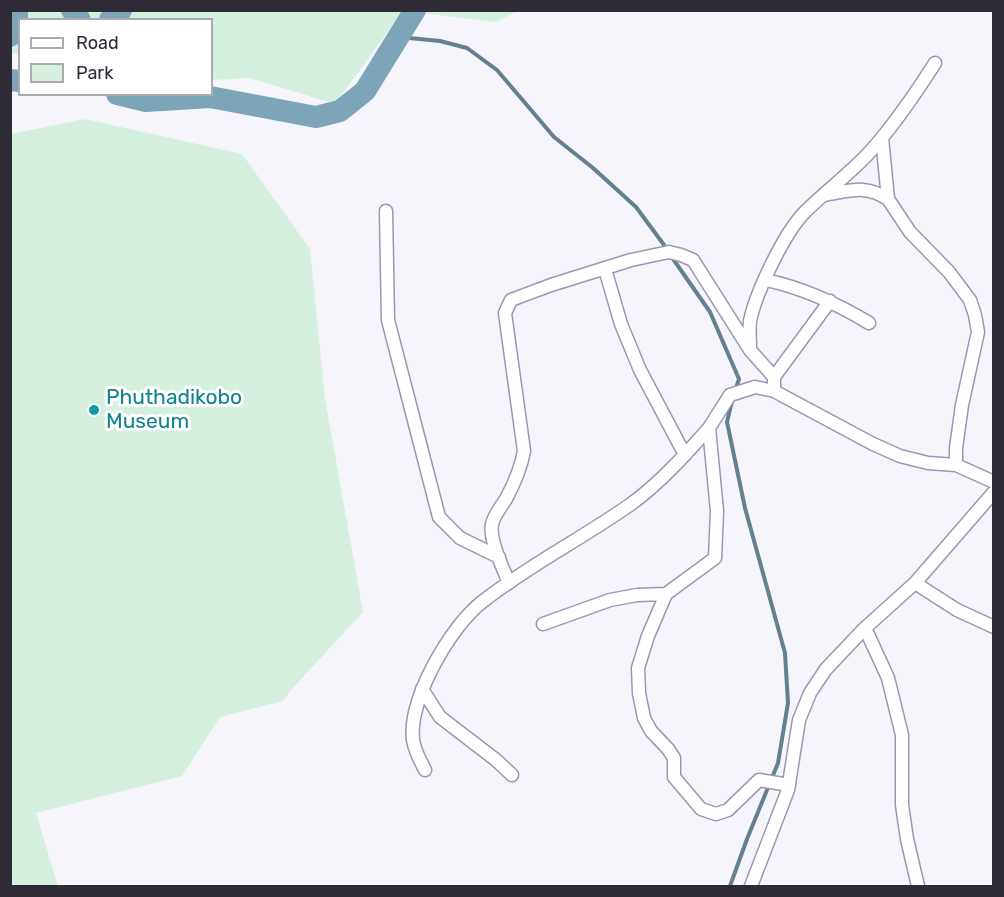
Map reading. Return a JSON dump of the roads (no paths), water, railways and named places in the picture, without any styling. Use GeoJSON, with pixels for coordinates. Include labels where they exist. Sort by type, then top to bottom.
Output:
{"type":"FeatureCollection","features":[{"type":"Feature","properties":{"kind":"street"},"geometry":{"type":"LineString","coordinates":[[750,350],[750,323],[755,304],[778,251],[804,212],[865,157],[882,138],[906,108],[935,63]]}},
{"type":"Feature","properties":{"kind":"street"},"geometry":{"type":"LineString","coordinates":[[882,138],[888,199]]}},
{"type":"Feature","properties":{"kind":"street"},"geometry":{"type":"LineString","coordinates":[[824,195],[858,189],[876,191],[888,199],[910,232],[949,272],[970,300],[978,332],[962,405],[956,465]]}},
{"type":"Feature","properties":{"kind":"street"},"geometry":{"type":"LineString","coordinates":[[386,211],[388,320],[439,517],[460,538],[499,557]]}},
{"type":"Feature","properties":{"kind":"street"},"geometry":{"type":"LineString","coordinates":[[509,583],[499,557],[492,527],[520,469],[524,451],[508,348],[506,308],[511,300],[631,260],[669,252],[681,255],[693,260],[750,350],[774,377]]}},
{"type":"Feature","properties":{"kind":"street"},"geometry":{"type":"LineString","coordinates":[[605,269],[621,324],[640,370],[685,455]]}},
{"type":"Feature","properties":{"kind":"street"},"geometry":{"type":"LineString","coordinates":[[765,280],[791,286],[830,301],[869,323]]}},
{"type":"Feature","properties":{"kind":"street"},"geometry":{"type":"LineString","coordinates":[[774,391],[774,377],[830,301]]}},
{"type":"Feature","properties":{"kind":"street"},"geometry":{"type":"LineString","coordinates":[[425,770],[417,754],[413,738],[415,714],[422,689],[457,628],[481,603],[509,583],[632,503],[685,455],[709,428],[730,395],[755,387],[774,391],[900,456],[928,463],[956,465],[993,482]]}},
{"type":"Feature","properties":{"kind":"street"},"geometry":{"type":"LineString","coordinates":[[709,428],[717,511],[715,558],[666,594],[648,636],[638,668],[639,693],[644,718],[674,758],[674,777],[701,809],[716,814],[728,810],[754,784],[762,780],[783,784]]}},
{"type":"Feature","properties":{"kind":"street"},"geometry":{"type":"LineString","coordinates":[[751,886],[783,784],[799,720],[810,693],[826,669],[865,628],[915,584],[993,492]]}},
{"type":"Feature","properties":{"kind":"street"},"geometry":{"type":"LineString","coordinates":[[915,584],[957,610],[993,627]]}},
{"type":"Feature","properties":{"kind":"street"},"geometry":{"type":"LineString","coordinates":[[543,624],[610,600],[638,595],[666,594]]}},
{"type":"Feature","properties":{"kind":"street"},"geometry":{"type":"LineString","coordinates":[[865,628],[888,678],[902,735],[902,805],[918,886]]}},
{"type":"Feature","properties":{"kind":"street"},"geometry":{"type":"LineString","coordinates":[[422,689],[441,717],[512,775]]}},
{"type":"Feature","properties":{"kind":"waterway"},"geometry":{"type":"LineString","coordinates":[[10,36],[17,24],[17,10]]}},
{"type":"Feature","properties":{"kind":"waterway"},"geometry":{"type":"LineString","coordinates":[[72,10],[78,18]]}},
{"type":"Feature","properties":{"kind":"waterway"},"geometry":{"type":"LineString","coordinates":[[112,18],[121,10]]}},
{"type":"Feature","properties":{"kind":"waterway"},"geometry":{"type":"LineString","coordinates":[[125,96],[146,101],[210,97],[316,117],[340,111],[365,91],[415,10]]}},
{"type":"Feature","properties":{"kind":"waterway"},"geometry":{"type":"LineString","coordinates":[[399,37],[440,41],[467,48],[497,70],[554,137],[636,207],[667,249]]}},
{"type":"Feature","properties":{"kind":"waterway"},"geometry":{"type":"LineString","coordinates":[[10,80],[18,81]]}},
{"type":"Feature","properties":{"kind":"waterway"},"geometry":{"type":"LineString","coordinates":[[671,256],[710,312],[739,379],[735,391]]}},
{"type":"Feature","properties":{"kind":"waterway"},"geometry":{"type":"LineString","coordinates":[[730,886],[778,763],[788,703],[785,653],[745,508],[727,422],[732,401]]}},
{"type":"Feature","properties":{"kind":"place","name":"Phuthadikobo Museum"},"geometry":{"type":"Point","coordinates":[94,410]}}]}
